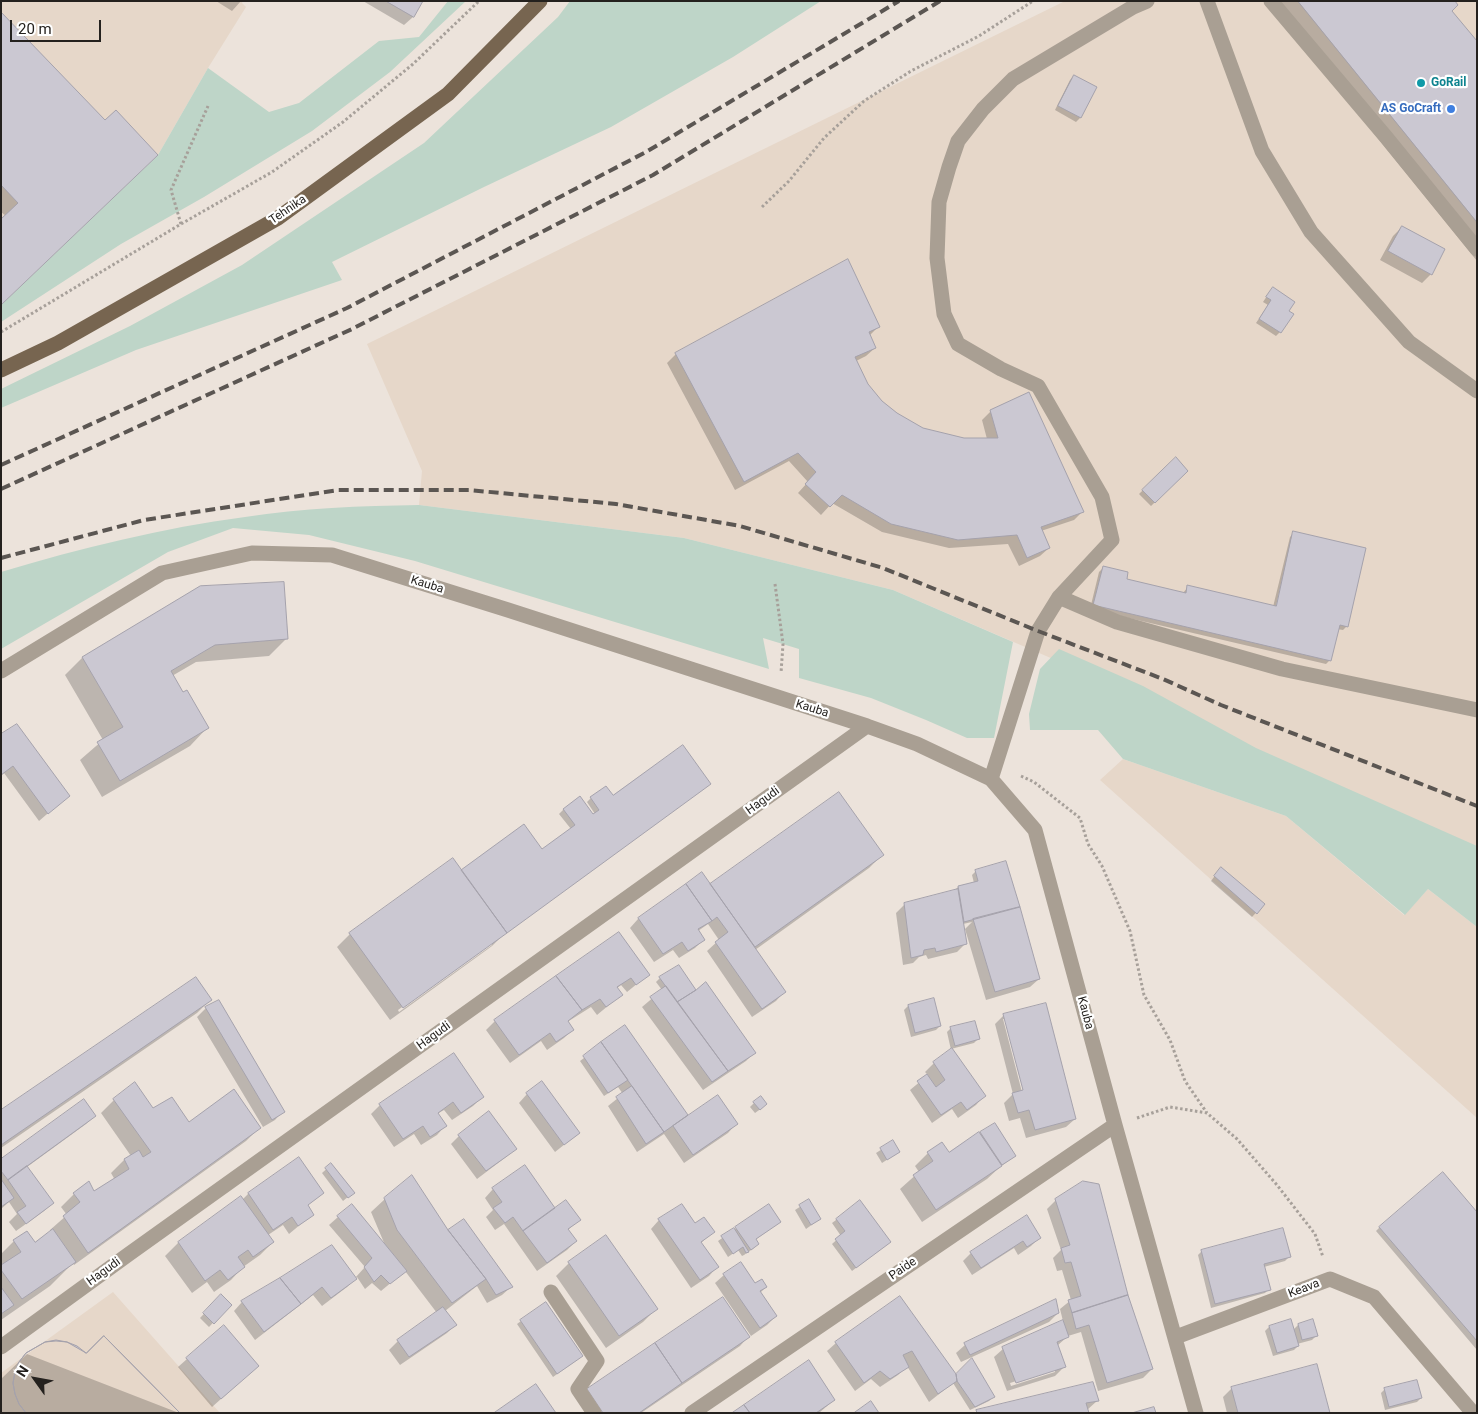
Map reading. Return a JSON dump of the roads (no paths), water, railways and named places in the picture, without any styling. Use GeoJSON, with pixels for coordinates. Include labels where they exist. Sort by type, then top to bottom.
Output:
{"type":"FeatureCollection","features":[{"type":"Feature","properties":{"kind":"main road","name":"Tehnika"},"geometry":{"type":"LineString","coordinates":[[1,370],[58,343],[278,218],[448,94],[540,1]]}},
{"type":"Feature","properties":{"kind":"street"},"geometry":{"type":"LineString","coordinates":[[991,779],[1038,631],[1059,597],[1112,540],[1102,497],[1038,386],[1001,369],[958,344],[944,314],[936,258],[939,202],[958,142],[983,109],[1013,79],[1133,7],[1147,1]]}},
{"type":"Feature","properties":{"kind":"street"},"geometry":{"type":"LineString","coordinates":[[1207,1],[1262,151],[1311,232],[1409,342],[1477,391]]}},
{"type":"Feature","properties":{"kind":"street"},"geometry":{"type":"LineString","coordinates":[[1271,1],[1386,136],[1477,249]]}},
{"type":"Feature","properties":{"kind":"street","name":"Kauba"},"geometry":{"type":"LineString","coordinates":[[1,671],[162,573],[252,553],[332,555],[867,726],[917,744],[991,779],[1035,830],[1196,1413]]}},
{"type":"Feature","properties":{"kind":"street"},"geometry":{"type":"LineString","coordinates":[[1059,597],[1117,622],[1282,668],[1477,710]]}},
{"type":"Feature","properties":{"kind":"street","name":"Hagudi"},"geometry":{"type":"LineString","coordinates":[[1,1347],[867,726]]}},
{"type":"Feature","properties":{"kind":"street","name":"Paide"},"geometry":{"type":"LineString","coordinates":[[692,1413],[1115,1125]]}},
{"type":"Feature","properties":{"kind":"street","name":"Keava"},"geometry":{"type":"LineString","coordinates":[[1176,1337],[1330,1279],[1374,1297],[1473,1413]]}},
{"type":"Feature","properties":{"kind":"street"},"geometry":{"type":"LineString","coordinates":[[551,1292],[597,1360],[578,1389],[594,1413]]}},
{"type":"Feature","properties":{"kind":"railway"},"geometry":{"type":"LineString","coordinates":[[1,465],[347,308],[646,152],[899,1]]}},
{"type":"Feature","properties":{"kind":"railway"},"geometry":{"type":"LineString","coordinates":[[1,489],[352,329],[653,175],[940,1]]}},
{"type":"Feature","properties":{"kind":"railway"},"geometry":{"type":"LineString","coordinates":[[1,558],[144,520],[338,490],[469,490],[616,504],[740,526],[883,568],[1477,806]]}},
{"type":"Feature","properties":{"kind":"place","name":"GoRail"},"geometry":{"type":"Point","coordinates":[1421,83]}},
{"type":"Feature","properties":{"kind":"place","name":"AS GoCraft"},"geometry":{"type":"Point","coordinates":[1451,109]}}]}
